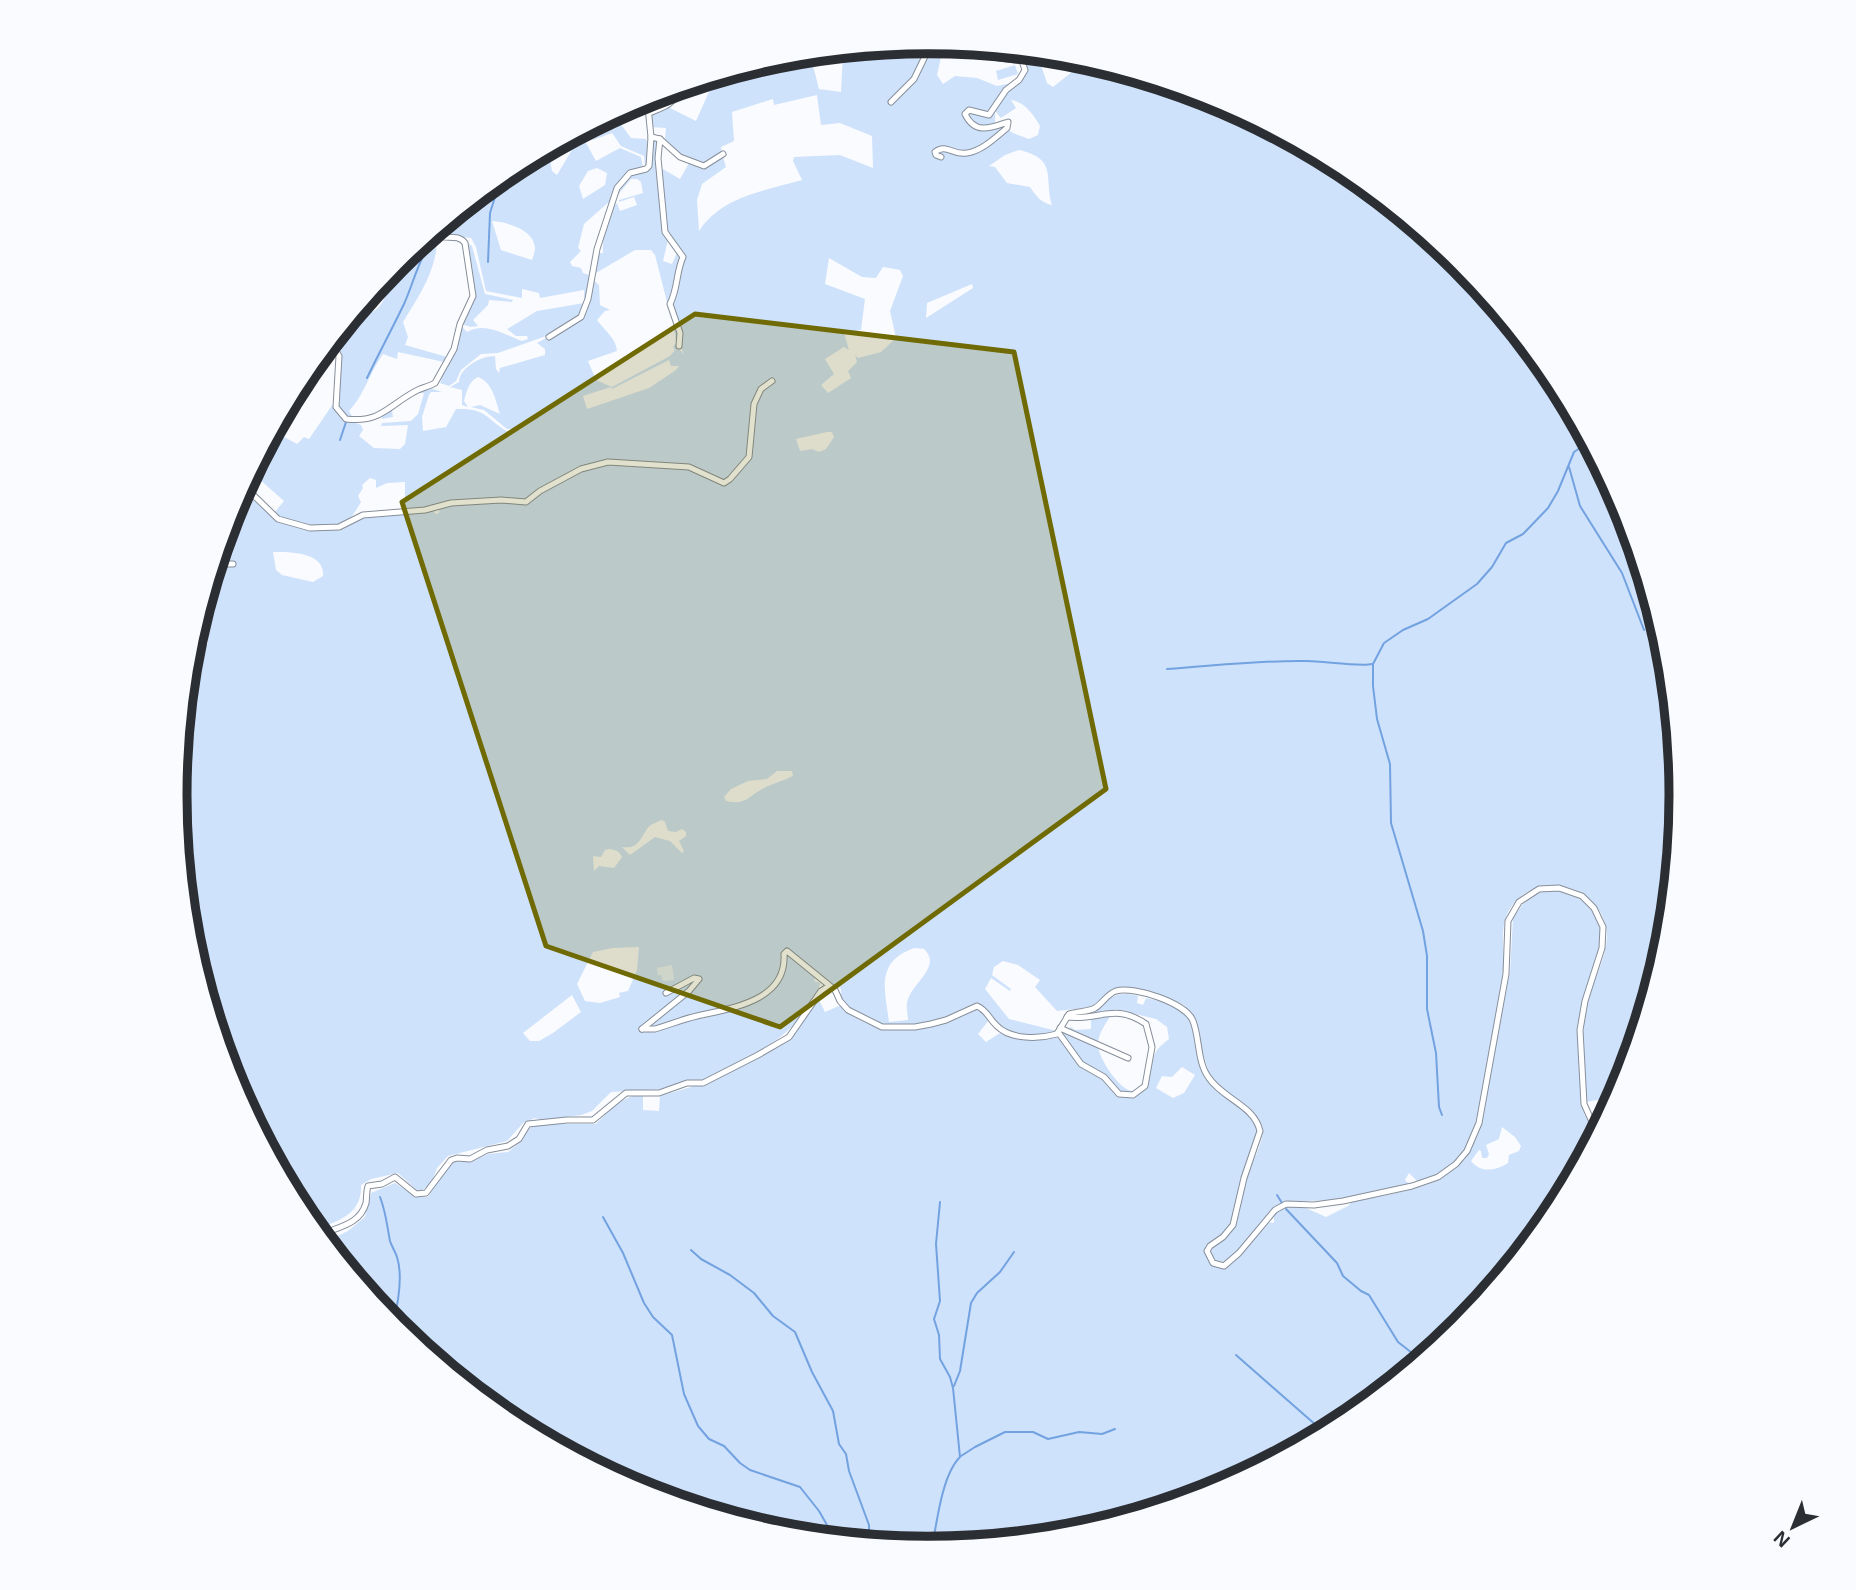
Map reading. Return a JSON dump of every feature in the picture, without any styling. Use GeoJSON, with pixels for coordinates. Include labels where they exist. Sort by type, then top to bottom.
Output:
{"type":"FeatureCollection","features":[{"type":"Feature","properties":{"kind":"street"},"geometry":{"type":"LineString","coordinates":[[891,102],[914,79],[927,54]]}},
{"type":"Feature","properties":{"kind":"street"},"geometry":{"type":"LineString","coordinates":[[941,158],[936,155],[938,149],[944,147],[959,154],[972,152],[1007,128],[1008,122],[986,129],[977,127],[969,122],[965,114],[969,110],[989,115],[1006,90],[1019,80],[1025,71],[1022,61],[1012,60]]}},
{"type":"Feature","properties":{"kind":"street"},"geometry":{"type":"LineString","coordinates":[[649,113],[674,100]]}},
{"type":"Feature","properties":{"kind":"street"},"geometry":{"type":"LineString","coordinates":[[549,337],[581,317],[589,299],[597,249],[617,187],[630,173],[649,166],[651,137],[649,110]]}},
{"type":"Feature","properties":{"kind":"street"},"geometry":{"type":"LineString","coordinates":[[651,137],[660,139],[674,154],[704,166],[723,154]]}},
{"type":"Feature","properties":{"kind":"street"},"geometry":{"type":"LineString","coordinates":[[660,139],[658,158],[665,232],[683,257],[677,273],[675,294],[670,304],[680,333],[679,346]]}},
{"type":"Feature","properties":{"kind":"street"},"geometry":{"type":"LineString","coordinates":[[335,351],[339,356],[336,407],[346,419],[362,421],[373,418],[416,390],[435,383],[454,349],[460,324],[473,296],[465,243],[462,239],[442,236]]}},
{"type":"Feature","properties":{"kind":"street"},"geometry":{"type":"LineString","coordinates":[[252,494],[278,519],[310,528],[339,527],[363,515],[425,510],[451,503],[501,500],[526,502],[540,491],[581,469],[608,462],[689,467],[724,483],[730,480],[748,457],[754,404],[761,389],[772,382]]}},
{"type":"Feature","properties":{"kind":"street"},"geometry":{"type":"LineString","coordinates":[[225,564],[233,564]]}},
{"type":"Feature","properties":{"kind":"street"},"geometry":{"type":"LineString","coordinates":[[1059,1030],[1071,1013],[1094,1008],[1114,992],[1125,990],[1180,1005],[1192,1017],[1206,1074],[1217,1087],[1245,1108],[1259,1125],[1260,1131],[1244,1178],[1233,1224],[1207,1251],[1213,1263],[1224,1266],[1232,1261],[1281,1206],[1343,1201],[1412,1186],[1438,1177],[1456,1164],[1467,1150],[1479,1123],[1506,974],[1508,920],[1526,896],[1539,889],[1559,888],[1582,896],[1589,902],[1600,917],[1603,927],[1602,948],[1585,1001],[1580,1030],[1584,1104],[1592,1122]]}},
{"type":"Feature","properties":{"kind":"street"},"geometry":{"type":"LineString","coordinates":[[666,993],[693,978],[699,979],[671,1008],[643,1027],[645,1031],[758,999],[780,981],[786,951],[835,990],[848,1010],[882,1027],[931,1024],[977,1006],[1005,1032],[1034,1037],[1059,1030],[1128,1058]]}},
{"type":"Feature","properties":{"kind":"street"},"geometry":{"type":"LineString","coordinates":[[330,1232],[361,1215],[368,1186],[382,1184],[396,1177],[416,1194],[426,1193],[451,1160],[470,1159],[487,1150],[514,1143],[528,1124],[567,1119],[593,1120],[626,1093],[659,1093],[687,1083],[704,1083],[789,1037],[821,991],[829,986]]}},
{"type":"Feature","properties":{"kind":"street"},"geometry":{"type":"LineString","coordinates":[[1059,1030],[1082,1063],[1104,1077],[1119,1094],[1137,1094],[1145,1086],[1152,1047],[1146,1024],[1120,1012],[1067,1017]]}},
{"type":"Feature","properties":{"kind":"highlighted area"},"geometry":{"type":"Polygon","coordinates":[[[695,314],[1014,352],[1106,789],[780,1027],[546,946],[402,502],[695,314]]]}},
{"type":"Feature","properties":{"kind":"shaded area"},"geometry":{"type":"Polygon","coordinates":[[[942,55],[937,75],[943,84],[955,76],[977,78],[997,86],[1012,83],[1026,74],[1024,61],[1040,63],[1047,83],[1053,87],[1076,69],[1120,79],[1211,111],[1256,131],[1298,153],[1379,207],[1452,271],[1516,344],[1544,383],[1592,467],[1612,512],[1644,603],[1655,650],[1667,747],[1667,843],[1655,940],[1644,987],[1603,1099],[1586,1102],[1583,1030],[1586,1007],[1604,954],[1606,927],[1599,910],[1586,896],[1570,888],[1552,885],[1536,888],[1521,896],[1506,917],[1503,930],[1502,981],[1482,1104],[1471,1141],[1460,1157],[1444,1171],[1418,1182],[1409,1173],[1405,1180],[1409,1184],[1373,1193],[1336,1200],[1280,1204],[1228,1261],[1220,1262],[1215,1259],[1211,1254],[1211,1246],[1230,1231],[1238,1219],[1245,1182],[1261,1143],[1263,1130],[1257,1117],[1210,1076],[1195,1020],[1184,1005],[1122,987],[1112,990],[1091,1007],[1057,1011],[1035,987],[1040,980],[1018,965],[1003,961],[994,967],[992,975],[1011,989],[1010,991],[991,978],[985,989],[1009,1019],[1057,1031],[1055,1033],[1011,1033],[978,1004],[945,1019],[921,1025],[882,1025],[849,1009],[841,999],[841,989],[816,976],[814,981],[820,983],[817,992],[789,1029],[767,1046],[717,1074],[705,1080],[680,1083],[666,1089],[611,1092],[592,1111],[581,1115],[542,1120],[535,1118],[523,1123],[507,1141],[448,1156],[437,1168],[431,1184],[419,1192],[398,1173],[371,1179],[361,1185],[358,1203],[353,1210],[326,1226],[286,1165],[244,1078],[212,987],[201,940],[189,843],[187,795],[194,698],[200,654],[208,643],[205,631],[212,603],[252,495],[284,522],[306,528],[338,528],[340,532],[345,526],[369,516],[386,517],[434,510],[435,514],[439,513],[440,505],[376,513],[405,508],[405,482],[387,483],[376,488],[376,480],[370,478],[362,485],[358,496],[361,502],[351,517],[335,526],[298,524],[274,513],[284,501],[259,479],[281,435],[297,444],[304,437],[309,439],[333,404],[340,417],[361,425],[363,430],[359,436],[374,448],[400,449],[405,444],[408,425],[381,426],[382,423],[411,421],[418,414],[424,393],[416,393],[392,410],[393,417],[382,419],[382,415],[417,391],[427,387],[442,392],[431,392],[429,395],[422,417],[423,431],[446,427],[456,409],[481,412],[510,433],[522,429],[507,429],[484,410],[471,407],[480,405],[500,414],[493,392],[487,383],[478,377],[467,390],[464,401],[468,407],[462,405],[462,390],[450,387],[459,382],[467,367],[484,358],[495,356],[499,373],[500,368],[545,355],[545,349],[537,343],[581,319],[590,297],[592,279],[599,285],[600,305],[610,310],[605,311],[597,320],[612,338],[617,351],[588,361],[596,380],[612,387],[670,356],[676,343],[673,320],[679,332],[677,346],[684,355],[680,344],[681,332],[672,309],[668,306],[655,255],[651,250],[635,250],[596,273],[594,268],[598,253],[603,253],[609,214],[617,203],[620,211],[637,205],[634,197],[619,200],[643,193],[641,182],[637,179],[631,179],[617,196],[616,186],[610,201],[584,224],[578,248],[581,251],[570,262],[572,266],[581,268],[583,273],[589,275],[584,301],[584,290],[540,298],[539,293],[522,289],[522,298],[486,291],[476,247],[471,238],[443,235],[477,207],[550,158],[552,171],[557,175],[576,144],[619,122],[631,138],[646,139],[648,163],[645,165],[644,156],[621,146],[612,133],[585,141],[596,161],[620,148],[641,157],[643,167],[638,170],[646,171],[650,168],[654,139],[659,140],[661,168],[680,179],[689,163],[704,168],[723,157],[726,167],[702,184],[697,200],[699,231],[708,219],[732,202],[802,180],[793,161],[794,157],[840,155],[873,168],[872,136],[840,123],[821,125],[817,95],[774,105],[773,99],[732,112],[734,141],[721,147],[722,153],[704,163],[689,161],[669,147],[661,138],[665,139],[666,128],[651,127],[651,116],[668,107],[696,121],[711,87],[783,68],[812,64],[819,89],[841,92],[843,60],[880,56],[942,55]],[[1011,100],[1016,108],[1001,118],[995,111],[995,122],[1013,133],[1029,139],[1038,135],[1040,126],[1020,103],[1011,100]],[[1019,150],[1005,155],[989,166],[995,167],[1007,183],[1030,187],[1039,199],[1052,205],[1047,170],[1039,158],[1019,150]],[[597,168],[588,171],[579,186],[583,199],[605,185],[607,173],[597,168]],[[492,221],[501,250],[532,260],[535,248],[525,231],[492,221]],[[669,236],[663,261],[672,264],[678,250],[682,255],[684,253],[669,236]],[[829,258],[825,284],[865,299],[861,330],[844,333],[849,350],[844,347],[825,359],[834,374],[821,385],[828,393],[851,378],[848,371],[857,362],[855,355],[858,358],[881,352],[896,338],[890,311],[903,276],[900,270],[883,267],[876,278],[862,277],[829,258]],[[972,284],[927,303],[926,318],[973,288],[972,284]],[[669,360],[612,389],[611,387],[583,396],[587,409],[649,388],[679,366],[671,366],[669,360]],[[832,432],[796,439],[800,451],[812,449],[819,452],[826,449],[834,437],[832,432]],[[273,552],[276,570],[282,575],[313,582],[323,576],[319,562],[313,558],[289,552],[273,552]],[[777,771],[767,779],[748,781],[731,789],[724,797],[726,801],[742,801],[793,776],[792,771],[777,771]],[[662,820],[648,827],[635,845],[622,847],[630,855],[655,837],[670,841],[682,853],[684,851],[679,841],[686,836],[686,832],[682,829],[676,832],[668,831],[662,820]],[[609,849],[605,850],[601,857],[593,856],[594,871],[599,866],[614,868],[622,857],[615,850],[609,849]],[[639,947],[593,952],[577,984],[585,1001],[600,1003],[620,997],[619,993],[628,991],[637,970],[639,947]],[[914,948],[893,961],[888,969],[885,988],[889,1022],[908,1020],[909,996],[928,969],[929,956],[924,949],[914,948]],[[672,965],[657,968],[658,975],[661,975],[663,981],[674,980],[672,965]],[[572,995],[523,1033],[530,1041],[539,1041],[581,1012],[572,995]]]}},
{"type":"Feature","properties":{"kind":"shaded area"},"geometry":{"type":"Polygon","coordinates":[[[1015,65],[1018,74],[998,80],[996,71],[1015,65]]]}},
{"type":"Feature","properties":{"kind":"shaded area"},"geometry":{"type":"Polygon","coordinates":[[[464,240],[472,246],[485,294],[513,300],[489,300],[488,305],[473,320],[478,326],[471,327],[461,324],[475,298],[468,248],[464,240]]]}},
{"type":"Feature","properties":{"kind":"shaded area"},"geometry":{"type":"Polygon","coordinates":[[[437,241],[432,268],[403,322],[408,337],[405,345],[447,357],[444,362],[398,352],[397,359],[383,354],[349,411],[353,418],[346,417],[338,408],[338,350],[368,311],[376,310],[386,290],[404,271],[437,241]]]}},
{"type":"Feature","properties":{"kind":"shaded area"},"geometry":{"type":"Polygon","coordinates":[[[583,303],[579,316],[549,335],[498,353],[481,354],[461,370],[456,381],[449,386],[440,383],[449,358],[455,351],[462,327],[467,332],[488,328],[522,341],[528,339],[527,336],[516,336],[507,329],[537,311],[583,303]]]}},
{"type":"Feature","properties":{"kind":"shaded area"},"geometry":{"type":"Polygon","coordinates":[[[1544,891],[1566,893],[1583,901],[1590,908],[1600,925],[1602,936],[1577,1027],[1581,1099],[1584,1114],[1591,1126],[1544,1207],[1516,1246],[1452,1319],[1379,1383],[1340,1411],[1256,1459],[1211,1479],[1120,1511],[1025,1529],[928,1536],[880,1534],[783,1522],[690,1496],[600,1459],[558,1437],[477,1383],[404,1319],[334,1238],[348,1231],[365,1217],[371,1193],[395,1183],[417,1197],[428,1197],[448,1166],[454,1162],[470,1162],[488,1154],[508,1152],[522,1141],[527,1130],[536,1124],[596,1124],[617,1104],[643,1095],[643,1110],[659,1111],[660,1096],[715,1080],[780,1046],[802,1023],[818,998],[825,1012],[841,1005],[857,1018],[889,1029],[923,1025],[974,1009],[981,1010],[989,1020],[978,1034],[986,1042],[1000,1033],[1022,1039],[1054,1037],[1059,1038],[1070,1051],[1073,1048],[1062,1035],[1064,1031],[1067,1032],[1071,1027],[1075,1030],[1091,1029],[1091,1012],[1113,997],[1130,994],[1138,996],[1137,1003],[1143,1005],[1146,998],[1173,1005],[1186,1013],[1193,1026],[1203,1071],[1215,1087],[1247,1113],[1259,1130],[1241,1177],[1237,1206],[1230,1226],[1206,1248],[1214,1266],[1227,1267],[1267,1222],[1274,1223],[1274,1215],[1285,1206],[1306,1208],[1326,1217],[1352,1202],[1394,1194],[1429,1183],[1458,1163],[1470,1147],[1480,1126],[1510,972],[1513,918],[1527,898],[1544,891]],[[1115,1009],[1100,1034],[1098,1049],[1105,1064],[1129,1090],[1141,1089],[1145,1084],[1154,1055],[1169,1039],[1167,1027],[1156,1019],[1115,1009]],[[1182,1067],[1172,1077],[1162,1076],[1156,1088],[1173,1098],[1184,1093],[1195,1075],[1182,1067]],[[1502,1127],[1499,1139],[1486,1145],[1489,1154],[1487,1158],[1482,1158],[1479,1150],[1471,1161],[1479,1168],[1498,1168],[1508,1163],[1509,1155],[1519,1151],[1521,1146],[1515,1137],[1502,1127]]]}},
{"type":"Feature","properties":{"kind":"shaded area"},"geometry":{"type":"Polygon","coordinates":[[[672,964],[674,980],[663,981],[657,968],[672,964]]]}},
{"type":"Feature","properties":{"kind":"waterway"},"geometry":{"type":"LineString","coordinates":[[488,262],[490,213],[496,193]]}},
{"type":"Feature","properties":{"kind":"waterway"},"geometry":{"type":"LineString","coordinates":[[367,378],[404,304],[427,250]]}},
{"type":"Feature","properties":{"kind":"waterway"},"geometry":{"type":"LineString","coordinates":[[340,440],[346,422]]}},
{"type":"Feature","properties":{"kind":"waterway"},"geometry":{"type":"LineString","coordinates":[[1442,1115],[1439,1107],[1436,1053],[1427,1009],[1427,956],[1423,931],[1391,823],[1390,764],[1377,719],[1373,664],[1384,643],[1403,630],[1428,619],[1477,584],[1492,567],[1506,543],[1523,534],[1548,508],[1574,452],[1582,447]]}},
{"type":"Feature","properties":{"kind":"waterway"},"geometry":{"type":"LineString","coordinates":[[1569,467],[1580,506],[1622,573],[1644,630]]}},
{"type":"Feature","properties":{"kind":"waterway"},"geometry":{"type":"LineString","coordinates":[[1167,669],[1289,661],[1372,664]]}},
{"type":"Feature","properties":{"kind":"waterway"},"geometry":{"type":"LineString","coordinates":[[1277,1195],[1282,1203]]}},
{"type":"Feature","properties":{"kind":"waterway"},"geometry":{"type":"LineString","coordinates":[[380,1197],[400,1273],[396,1310]]}},
{"type":"Feature","properties":{"kind":"waterway"},"geometry":{"type":"LineString","coordinates":[[934,1536],[945,1487],[960,1457],[953,1388],[940,1359],[939,1335],[934,1319],[940,1301],[936,1244],[940,1202]]}},
{"type":"Feature","properties":{"kind":"waterway"},"geometry":{"type":"LineString","coordinates":[[1286,1209],[1337,1263],[1343,1276],[1369,1295],[1398,1342],[1413,1354]]}},
{"type":"Feature","properties":{"kind":"waterway"},"geometry":{"type":"LineString","coordinates":[[603,1217],[623,1253],[644,1303],[653,1317],[672,1335],[684,1394],[698,1426],[709,1439],[724,1446],[750,1470],[800,1487],[829,1529]]}},
{"type":"Feature","properties":{"kind":"waterway"},"geometry":{"type":"LineString","coordinates":[[691,1250],[754,1293],[773,1316],[795,1332],[833,1411],[839,1444],[846,1454],[849,1471],[869,1525],[869,1533]]}},
{"type":"Feature","properties":{"kind":"waterway"},"geometry":{"type":"LineString","coordinates":[[954,1386],[960,1371],[971,1303],[977,1293],[1000,1272],[1014,1252]]}},
{"type":"Feature","properties":{"kind":"waterway"},"geometry":{"type":"LineString","coordinates":[[1236,1355],[1316,1426]]}},
{"type":"Feature","properties":{"kind":"waterway"},"geometry":{"type":"LineString","coordinates":[[961,1456],[1005,1432],[1033,1432],[1048,1439],[1079,1432],[1102,1434],[1115,1429]]}}]}
